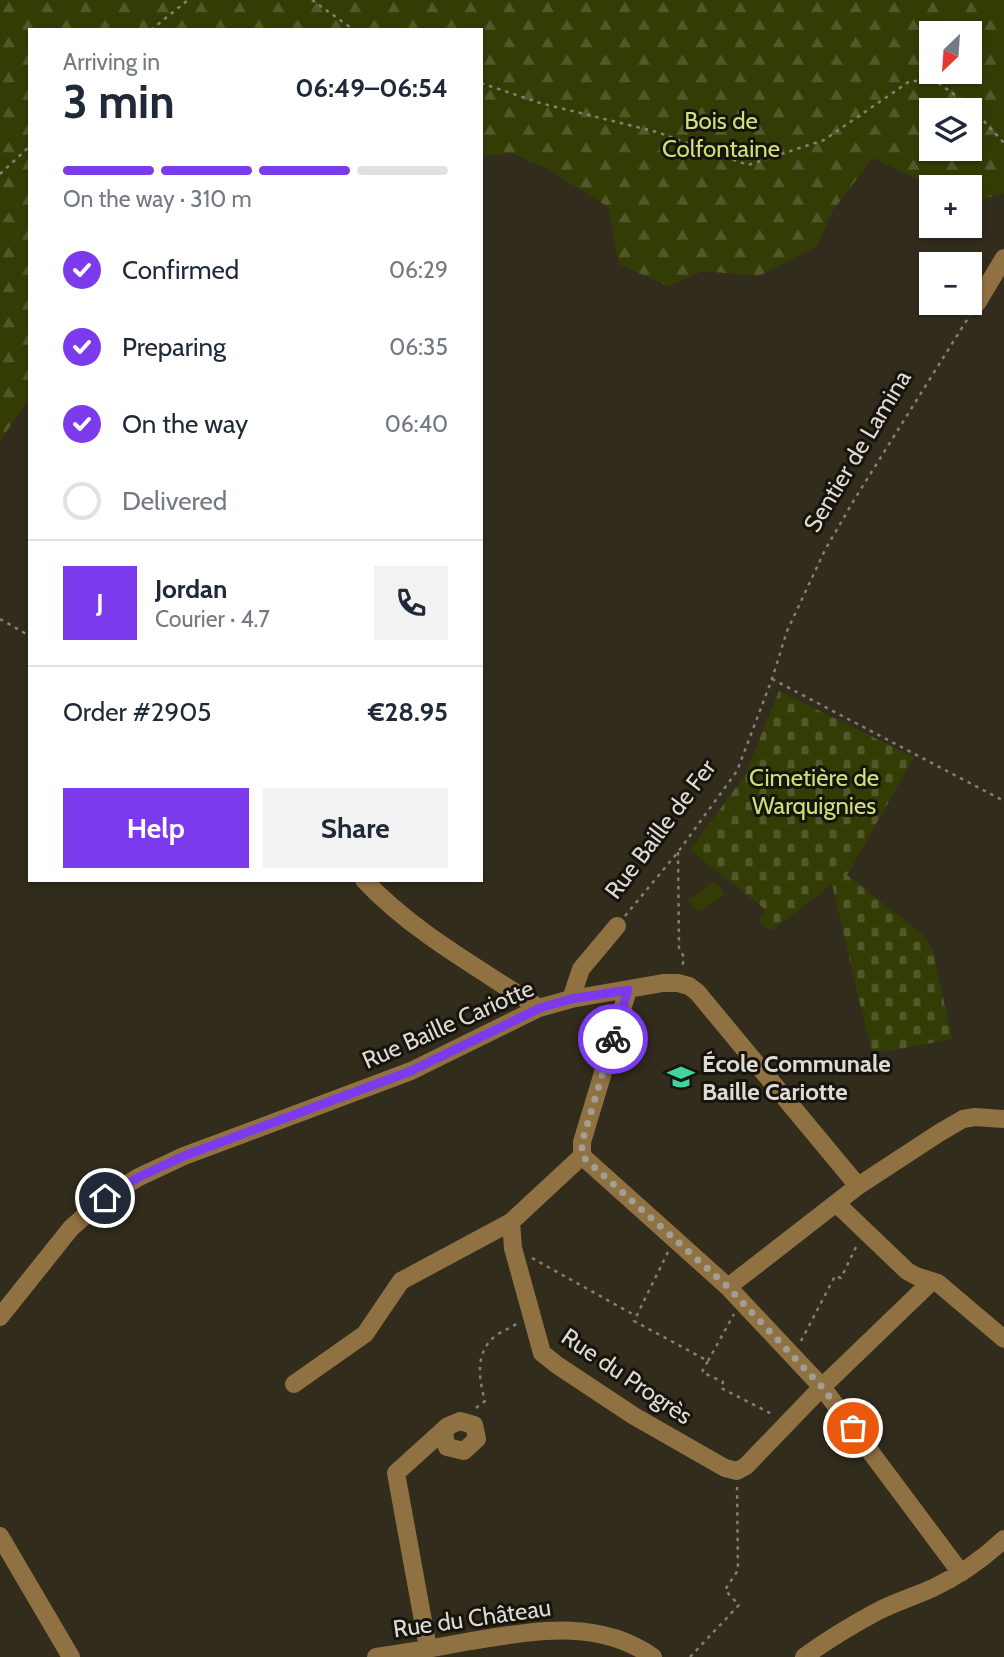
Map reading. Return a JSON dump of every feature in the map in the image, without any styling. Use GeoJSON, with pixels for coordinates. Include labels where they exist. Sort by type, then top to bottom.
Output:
{"type":"FeatureCollection","features":[{"type":"Feature","properties":{"kind":"street"},"geometry":{"type":"LineString","coordinates":[[982,295],[1004,258]]}},
{"type":"Feature","properties":{"kind":"street"},"geometry":{"type":"LineString","coordinates":[[366,882],[405,919],[540,1008]]}},
{"type":"Feature","properties":{"kind":"street","name":"Rue Baille de Fer"},"geometry":{"type":"LineString","coordinates":[[571,999],[581,969],[617,926]]}},
{"type":"Feature","properties":{"kind":"street","name":"Rue Baille Cariotte"},"geometry":{"type":"LineString","coordinates":[[0,1317],[71,1228],[105,1198],[139,1177],[184,1156],[411,1071],[540,1008],[571,999],[663,983],[678,983]]}},
{"type":"Feature","properties":{"kind":"street"},"geometry":{"type":"LineString","coordinates":[[678,983],[697,992],[858,1186]]}},
{"type":"Feature","properties":{"kind":"street"},"geometry":{"type":"LineString","coordinates":[[294,1384],[365,1334],[401,1281],[511,1222],[582,1156],[582,1142],[628,990]]}},
{"type":"Feature","properties":{"kind":"street"},"geometry":{"type":"LineString","coordinates":[[728,1287],[858,1186],[939,1133],[963,1119],[1004,1119]]}},
{"type":"Feature","properties":{"kind":"street"},"geometry":{"type":"LineString","coordinates":[[582,1156],[728,1287],[822,1387],[961,1573]]}},
{"type":"Feature","properties":{"kind":"street"},"geometry":{"type":"LineString","coordinates":[[837,1204],[907,1271],[938,1283],[1004,1339]]}},
{"type":"Feature","properties":{"kind":"street","name":"Rue du Progrès"},"geometry":{"type":"LineString","coordinates":[[511,1222],[513,1248],[542,1353],[634,1416],[725,1468],[737,1471]]}},
{"type":"Feature","properties":{"kind":"street"},"geometry":{"type":"LineString","coordinates":[[737,1471],[746,1466],[822,1387],[931,1282]]}},
{"type":"Feature","properties":{"kind":"street"},"geometry":{"type":"LineString","coordinates":[[428,1648],[396,1473],[454,1424]]}},
{"type":"Feature","properties":{"kind":"street"},"geometry":{"type":"LineString","coordinates":[[0,1536],[71,1657]]}},
{"type":"Feature","properties":{"kind":"street"},"geometry":{"type":"LineString","coordinates":[[804,1657],[880,1610],[961,1573],[1004,1539]]}},
{"type":"Feature","properties":{"kind":"street","name":"Rue du Château"},"geometry":{"type":"LineString","coordinates":[[376,1657],[537,1631],[576,1630],[620,1639],[653,1657]]}},
{"type":"Feature","properties":{"kind":"path"},"geometry":{"type":"LineString","coordinates":[[153,28],[188,0]]}},
{"type":"Feature","properties":{"kind":"path"},"geometry":{"type":"LineString","coordinates":[[312,0],[351,28]]}},
{"type":"Feature","properties":{"kind":"path"},"geometry":{"type":"LineString","coordinates":[[483,84],[540,103],[656,132],[748,165],[824,140],[910,81],[936,81],[971,107],[1004,143]]}},
{"type":"Feature","properties":{"kind":"path"},"geometry":{"type":"LineString","coordinates":[[0,174],[28,148]]}},
{"type":"Feature","properties":{"kind":"path","name":"Sentier de Lamina"},"geometry":{"type":"LineString","coordinates":[[772,679],[788,631],[825,551],[970,315]]}},
{"type":"Feature","properties":{"kind":"path"},"geometry":{"type":"LineString","coordinates":[[0,619],[28,635]]}},
{"type":"Feature","properties":{"kind":"path"},"geometry":{"type":"LineString","coordinates":[[772,679],[1004,801]]}},
{"type":"Feature","properties":{"kind":"path","name":"Rue Baille de Fer"},"geometry":{"type":"LineString","coordinates":[[617,926],[678,852],[737,771],[772,679]]}},
{"type":"Feature","properties":{"kind":"path"},"geometry":{"type":"LineString","coordinates":[[678,852],[679,948],[684,957],[678,983]]}},
{"type":"Feature","properties":{"kind":"path"},"geometry":{"type":"LineString","coordinates":[[794,1357],[835,1276],[841,1278],[864,1230]]}},
{"type":"Feature","properties":{"kind":"path"},"geometry":{"type":"LineString","coordinates":[[674,1240],[635,1321],[708,1360]]}},
{"type":"Feature","properties":{"kind":"path"},"geometry":{"type":"LineString","coordinates":[[513,1248],[637,1317]]}},
{"type":"Feature","properties":{"kind":"path"},"geometry":{"type":"LineString","coordinates":[[741,1301],[702,1372],[723,1382],[721,1388],[789,1423]]}},
{"type":"Feature","properties":{"kind":"path"},"geometry":{"type":"LineString","coordinates":[[454,1424],[485,1401],[479,1362],[486,1347],[496,1335],[517,1324],[531,1311]]}},
{"type":"Feature","properties":{"kind":"path"},"geometry":{"type":"LineString","coordinates":[[690,1657],[739,1605],[725,1590],[738,1570],[737,1471]]}},
{"type":"Feature","properties":{"kind":"green space","name":"Bois de Colfontaine"},"geometry":{"type":"Polygon","coordinates":[[[0,0],[1004,0],[1004,193],[982,199],[982,175],[919,175],[919,180],[873,158],[833,210],[817,246],[759,276],[703,271],[668,286],[619,264],[608,207],[548,169],[512,153],[483,156],[483,28],[28,28],[28,401],[0,441],[0,0]]]}},
{"type":"Feature","properties":{"kind":"green space","name":"Cimetière de Warquignies"},"geometry":{"type":"Polygon","coordinates":[[[779,691],[914,757],[847,875],[923,935],[933,951],[952,1039],[872,1054],[832,884],[771,931],[759,921],[766,910],[690,850],[745,775],[779,691]]]}},
{"type":"Feature","properties":{"kind":"green space"},"geometry":{"type":"Polygon","coordinates":[[[714,881],[724,895],[699,912],[688,900],[714,881]]]}},
{"type":"Feature","properties":{"kind":"way so far"},"geometry":{"type":"LineString","coordinates":[[613,1039],[582,1142],[582,1156],[728,1287],[822,1387],[853,1428]]}},
{"type":"Feature","properties":{"kind":"place","name":"École Communale Baille Cariotte"},"geometry":{"type":"Point","coordinates":[681,1077]}},
{"type":"Feature","properties":{"kind":"route"},"geometry":{"type":"LineString","coordinates":[[105,1198],[139,1177],[184,1156],[411,1071],[540,1008],[571,999],[628,990],[613,1039]]}}]}
